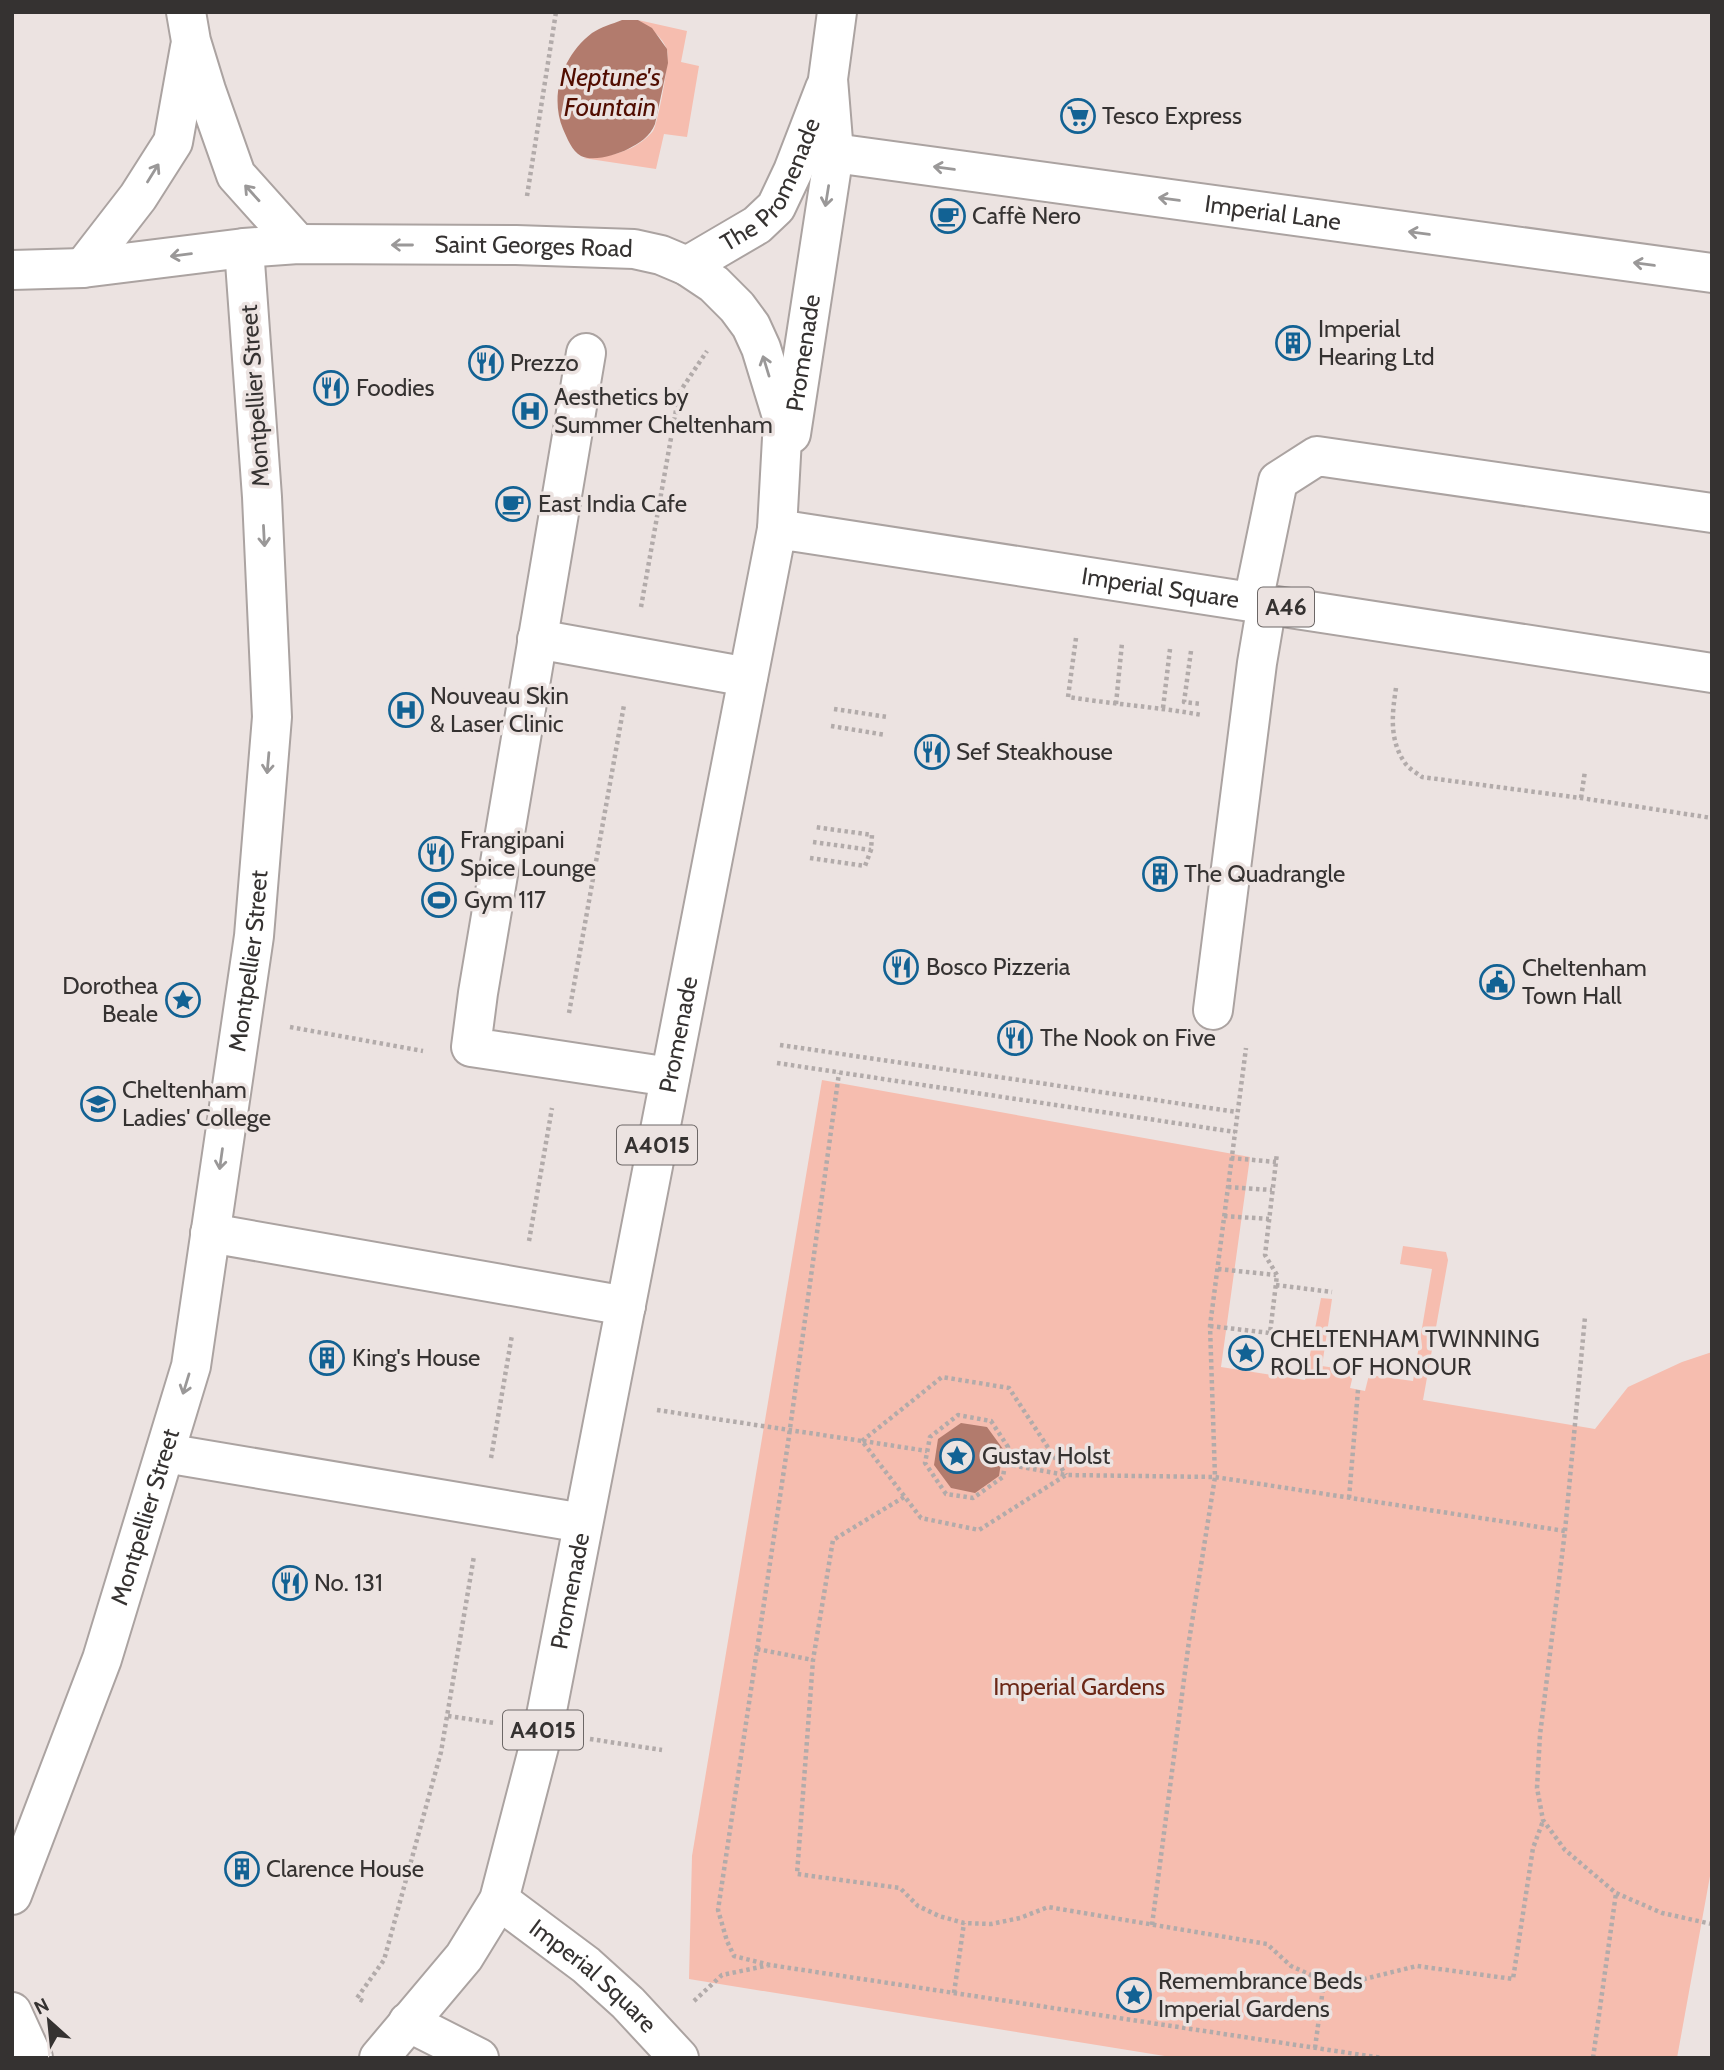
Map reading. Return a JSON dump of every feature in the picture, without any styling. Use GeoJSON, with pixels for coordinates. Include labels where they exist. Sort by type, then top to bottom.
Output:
{"type":"FeatureCollection","features":[{"type":"Feature","properties":{"kind":"street","name":"Promenade"},"geometry":{"type":"LineString","coordinates":[[408,2022],[464,1957],[499,1900],[543,1731],[777,529],[834,153],[828,79],[837,12]]}},
{"type":"Feature","properties":{"kind":"street"},"geometry":{"type":"LineString","coordinates":[[83,268],[138,197],[173,142],[189,27]]}},
{"type":"Feature","properties":{"kind":"street"},"geometry":{"type":"LineString","coordinates":[[189,27],[236,175],[298,244]]}},
{"type":"Feature","properties":{"kind":"street","name":"The Promenade"},"geometry":{"type":"LineString","coordinates":[[687,266],[757,225],[776,207],[793,171],[828,79]]}},
{"type":"Feature","properties":{"kind":"street","name":"Imperial Lane"},"geometry":{"type":"LineString","coordinates":[[834,153],[1712,273]]}},
{"type":"Feature","properties":{"kind":"street","name":"Saint Georges Road"},"geometry":{"type":"LineString","coordinates":[[12,271],[83,268],[298,244],[634,249],[661,255],[687,266],[714,284],[737,306],[751,326],[761,348],[783,420],[777,529]]}},
{"type":"Feature","properties":{"kind":"street","name":"Montpellier Street"},"geometry":{"type":"LineString","coordinates":[[12,1895],[102,1659],[191,1367],[254,936],[272,717],[262,497],[244,248]]}},
{"type":"Feature","properties":{"kind":"street"},"geometry":{"type":"LineString","coordinates":[[586,354],[471,1047],[670,1077]]}},
{"type":"Feature","properties":{"kind":"street"},"geometry":{"type":"LineString","coordinates":[[1213,1010],[1257,663],[1260,603],[1278,481],[1317,456],[1712,513]]}},
{"type":"Feature","properties":{"kind":"street","name":"Imperial Square"},"geometry":{"type":"LineString","coordinates":[[777,529],[1712,673]]}},
{"type":"Feature","properties":{"kind":"street"},"geometry":{"type":"LineString","coordinates":[[537,639],[748,677]]}},
{"type":"Feature","properties":{"kind":"street"},"geometry":{"type":"LineString","coordinates":[[210,1233],[626,1306]]}},
{"type":"Feature","properties":{"kind":"street"},"geometry":{"type":"LineString","coordinates":[[164,1453],[583,1523]]}},
{"type":"Feature","properties":{"kind":"street","name":"Imperial Square"},"geometry":{"type":"LineString","coordinates":[[499,1900],[586,1965],[628,2003],[669,2048]]}},
{"type":"Feature","properties":{"kind":"street"},"geometry":{"type":"LineString","coordinates":[[12,2012],[33,2058]]}},
{"type":"Feature","properties":{"kind":"street"},"geometry":{"type":"LineString","coordinates":[[408,2022],[479,2058]]}},
{"type":"Feature","properties":{"kind":"street","name":"A4015"},"geometry":{"type":"LineString","coordinates":[[379,2058],[408,2022]]}},
{"type":"Feature","properties":{"kind":"path"},"geometry":{"type":"LineString","coordinates":[[520,246],[556,12]]}},
{"type":"Feature","properties":{"kind":"path"},"geometry":{"type":"LineString","coordinates":[[408,2022],[357,1998],[384,1960],[441,1752],[520,1287],[679,393],[737,306]]}},
{"type":"Feature","properties":{"kind":"path"},"geometry":{"type":"LineString","coordinates":[[1076,638],[1068,697],[1202,715]]}},
{"type":"Feature","properties":{"kind":"path"},"geometry":{"type":"LineString","coordinates":[[1116,704],[1122,643]]}},
{"type":"Feature","properties":{"kind":"path"},"geometry":{"type":"LineString","coordinates":[[1163,708],[1170,649]]}},
{"type":"Feature","properties":{"kind":"path"},"geometry":{"type":"LineString","coordinates":[[1191,651],[1184,702],[1207,705]]}},
{"type":"Feature","properties":{"kind":"path"},"geometry":{"type":"LineString","coordinates":[[1396,688],[1392,714],[1394,741],[1405,765],[1422,777],[1712,818]]}},
{"type":"Feature","properties":{"kind":"path"},"geometry":{"type":"LineString","coordinates":[[834,709],[888,717]]}},
{"type":"Feature","properties":{"kind":"path"},"geometry":{"type":"LineString","coordinates":[[831,726],[886,735]]}},
{"type":"Feature","properties":{"kind":"path"},"geometry":{"type":"LineString","coordinates":[[1581,798],[1585,771]]}},
{"type":"Feature","properties":{"kind":"path"},"geometry":{"type":"LineString","coordinates":[[810,858],[865,866],[872,850],[872,835],[815,827]]}},
{"type":"Feature","properties":{"kind":"path"},"geometry":{"type":"LineString","coordinates":[[813,842],[872,850]]}},
{"type":"Feature","properties":{"kind":"path"},"geometry":{"type":"LineString","coordinates":[[241,1018],[424,1051]]}},
{"type":"Feature","properties":{"kind":"path"},"geometry":{"type":"LineString","coordinates":[[1152,1926],[1196,1591],[1215,1477],[1210,1326],[1246,1043]]}},
{"type":"Feature","properties":{"kind":"path"},"geometry":{"type":"LineString","coordinates":[[780,1045],[1237,1112]]}},
{"type":"Feature","properties":{"kind":"path"},"geometry":{"type":"LineString","coordinates":[[777,1063],[1235,1132]]}},
{"type":"Feature","properties":{"kind":"path"},"geometry":{"type":"LineString","coordinates":[[839,1073],[718,1910],[734,1956],[770,1965],[1382,2058]]}},
{"type":"Feature","properties":{"kind":"path"},"geometry":{"type":"LineString","coordinates":[[1210,1326],[1270,1333],[1277,1275],[1265,1255],[1277,1153]]}},
{"type":"Feature","properties":{"kind":"path"},"geometry":{"type":"LineString","coordinates":[[1231,1158],[1276,1162]]}},
{"type":"Feature","properties":{"kind":"path"},"geometry":{"type":"LineString","coordinates":[[1228,1187],[1272,1191]]}},
{"type":"Feature","properties":{"kind":"path"},"geometry":{"type":"LineString","coordinates":[[1224,1216],[1269,1219]]}},
{"type":"Feature","properties":{"kind":"path"},"geometry":{"type":"LineString","coordinates":[[1218,1269],[1277,1275]]}},
{"type":"Feature","properties":{"kind":"path"},"geometry":{"type":"LineString","coordinates":[[1276,1285],[1332,1292]]}},
{"type":"Feature","properties":{"kind":"path"},"geometry":{"type":"LineString","coordinates":[[1585,1317],[1565,1531],[1540,1735],[1537,1788],[1543,1820],[1565,1850],[1616,1893],[1662,1913],[1712,1924]]}},
{"type":"Feature","properties":{"kind":"path"},"geometry":{"type":"LineString","coordinates":[[862,1441],[942,1377],[1009,1388],[1066,1475]]}},
{"type":"Feature","properties":{"kind":"path"},"geometry":{"type":"LineString","coordinates":[[1349,1498],[1358,1390]]}},
{"type":"Feature","properties":{"kind":"path"},"geometry":{"type":"LineString","coordinates":[[607,1402],[927,1451]]}},
{"type":"Feature","properties":{"kind":"path"},"geometry":{"type":"LineString","coordinates":[[958,1415],[991,1421],[1008,1447],[1005,1464],[1003,1477],[973,1498],[946,1494],[925,1464],[930,1437],[958,1415]]}},
{"type":"Feature","properties":{"kind":"path"},"geometry":{"type":"LineString","coordinates":[[862,1441],[921,1518],[979,1530],[1066,1475]]}},
{"type":"Feature","properties":{"kind":"path"},"geometry":{"type":"LineString","coordinates":[[1005,1464],[1066,1475],[1215,1477],[1565,1531]]}},
{"type":"Feature","properties":{"kind":"path"},"geometry":{"type":"LineString","coordinates":[[904,1497],[833,1539],[813,1660],[797,1874],[900,1888],[918,1906],[939,1916],[964,1923],[991,1924],[1048,1908],[1267,1944],[1291,1966],[1324,1981],[1356,1981],[1417,1966],[1513,1979],[1533,1848],[1543,1820]]}},
{"type":"Feature","properties":{"kind":"path"},"geometry":{"type":"LineString","coordinates":[[757,1649],[813,1660]]}},
{"type":"Feature","properties":{"kind":"path"},"geometry":{"type":"LineString","coordinates":[[1593,2058],[1616,1893]]}},
{"type":"Feature","properties":{"kind":"path"},"geometry":{"type":"LineString","coordinates":[[954,1993],[964,1923]]}},
{"type":"Feature","properties":{"kind":"path"},"geometry":{"type":"LineString","coordinates":[[669,2048],[690,2004],[722,1975],[770,1965]]}},
{"type":"Feature","properties":{"kind":"path"},"geometry":{"type":"LineString","coordinates":[[1315,2048],[1324,1981]]}},
{"type":"Feature","properties":{"kind":"green space"},"geometry":{"type":"Polygon","coordinates":[[[638,20],[687,31],[681,62],[699,66],[687,137],[664,134],[656,169],[583,158],[608,156],[631,148],[649,135],[655,126],[665,78],[667,50],[659,37],[638,20]]]}},
{"type":"Feature","properties":{"kind":"green space","name":"Imperial Gardens"},"geometry":{"type":"Polygon","coordinates":[[[822,1080],[1250,1157],[1221,1367],[1305,1380],[1321,1298],[1332,1299],[1322,1366],[1354,1371],[1350,1388],[1365,1391],[1369,1375],[1413,1381],[1432,1269],[1400,1264],[1403,1246],[1446,1252],[1448,1260],[1423,1400],[1595,1429],[1628,1387],[1682,1362],[1712,1352],[1712,1865],[1677,2058],[1177,2058],[689,1979],[692,1856],[822,1080]]]}},
{"type":"Feature","properties":{"kind":"water","name":"Neptune's Fountain"},"geometry":{"type":"Polygon","coordinates":[[[622,20],[638,20],[652,28],[667,49],[668,63],[655,124],[647,136],[628,149],[604,157],[586,158],[572,148],[559,116],[558,89],[561,76],[573,52],[582,42],[595,31],[622,20]]]}},
{"type":"Feature","properties":{"kind":"water"},"geometry":{"type":"Polygon","coordinates":[[[961,1423],[987,1427],[1003,1449],[999,1476],[975,1493],[951,1488],[934,1465],[938,1439],[961,1423]]]}},
{"type":"Feature","properties":{"kind":"place","name":"Tesco Express"},"geometry":{"type":"Point","coordinates":[1078,116]}},
{"type":"Feature","properties":{"kind":"place","name":"Caffè Nero"},"geometry":{"type":"Point","coordinates":[948,216]}},
{"type":"Feature","properties":{"kind":"place","name":"Imperial Hearing Ltd"},"geometry":{"type":"Point","coordinates":[1293,343]}},
{"type":"Feature","properties":{"kind":"place","name":"Prezzo"},"geometry":{"type":"Point","coordinates":[486,363]}},
{"type":"Feature","properties":{"kind":"place","name":"Foodies"},"geometry":{"type":"Point","coordinates":[331,388]}},
{"type":"Feature","properties":{"kind":"place","name":"Aesthetics by Summer Cheltenham"},"geometry":{"type":"Point","coordinates":[530,411]}},
{"type":"Feature","properties":{"kind":"place","name":"East India Cafe"},"geometry":{"type":"Point","coordinates":[513,504]}},
{"type":"Feature","properties":{"kind":"place","name":"Nouveau Skin & Laser Clinic"},"geometry":{"type":"Point","coordinates":[406,710]}},
{"type":"Feature","properties":{"kind":"place","name":"Sef Steakhouse"},"geometry":{"type":"Point","coordinates":[932,752]}},
{"type":"Feature","properties":{"kind":"place","name":"Frangipani Spice Lounge"},"geometry":{"type":"Point","coordinates":[436,854]}},
{"type":"Feature","properties":{"kind":"place","name":"The Quadrangle"},"geometry":{"type":"Point","coordinates":[1160,874]}},
{"type":"Feature","properties":{"kind":"place","name":"Gym 117"},"geometry":{"type":"Point","coordinates":[439,900]}},
{"type":"Feature","properties":{"kind":"place","name":"Bosco Pizzeria"},"geometry":{"type":"Point","coordinates":[901,967]}},
{"type":"Feature","properties":{"kind":"place","name":"Cheltenham Town Hall"},"geometry":{"type":"Point","coordinates":[1497,982]}},
{"type":"Feature","properties":{"kind":"place","name":"Dorothea Beale"},"geometry":{"type":"Point","coordinates":[183,1000]}},
{"type":"Feature","properties":{"kind":"place","name":"The Nook on Five"},"geometry":{"type":"Point","coordinates":[1015,1038]}},
{"type":"Feature","properties":{"kind":"place","name":"Cheltenham Ladies' College"},"geometry":{"type":"Point","coordinates":[98,1104]}},
{"type":"Feature","properties":{"kind":"place","name":"CHELTENHAM TWINNING ROLL OF HONOUR"},"geometry":{"type":"Point","coordinates":[1246,1353]}},
{"type":"Feature","properties":{"kind":"place","name":"King's House"},"geometry":{"type":"Point","coordinates":[327,1358]}},
{"type":"Feature","properties":{"kind":"place","name":"Gustav Holst"},"geometry":{"type":"Point","coordinates":[957,1456]}},
{"type":"Feature","properties":{"kind":"place","name":"No. 131"},"geometry":{"type":"Point","coordinates":[290,1583]}},
{"type":"Feature","properties":{"kind":"place","name":"Clarence House"},"geometry":{"type":"Point","coordinates":[242,1869]}},
{"type":"Feature","properties":{"kind":"place","name":"Remembrance Beds Imperial Gardens"},"geometry":{"type":"Point","coordinates":[1134,1995]}}]}
